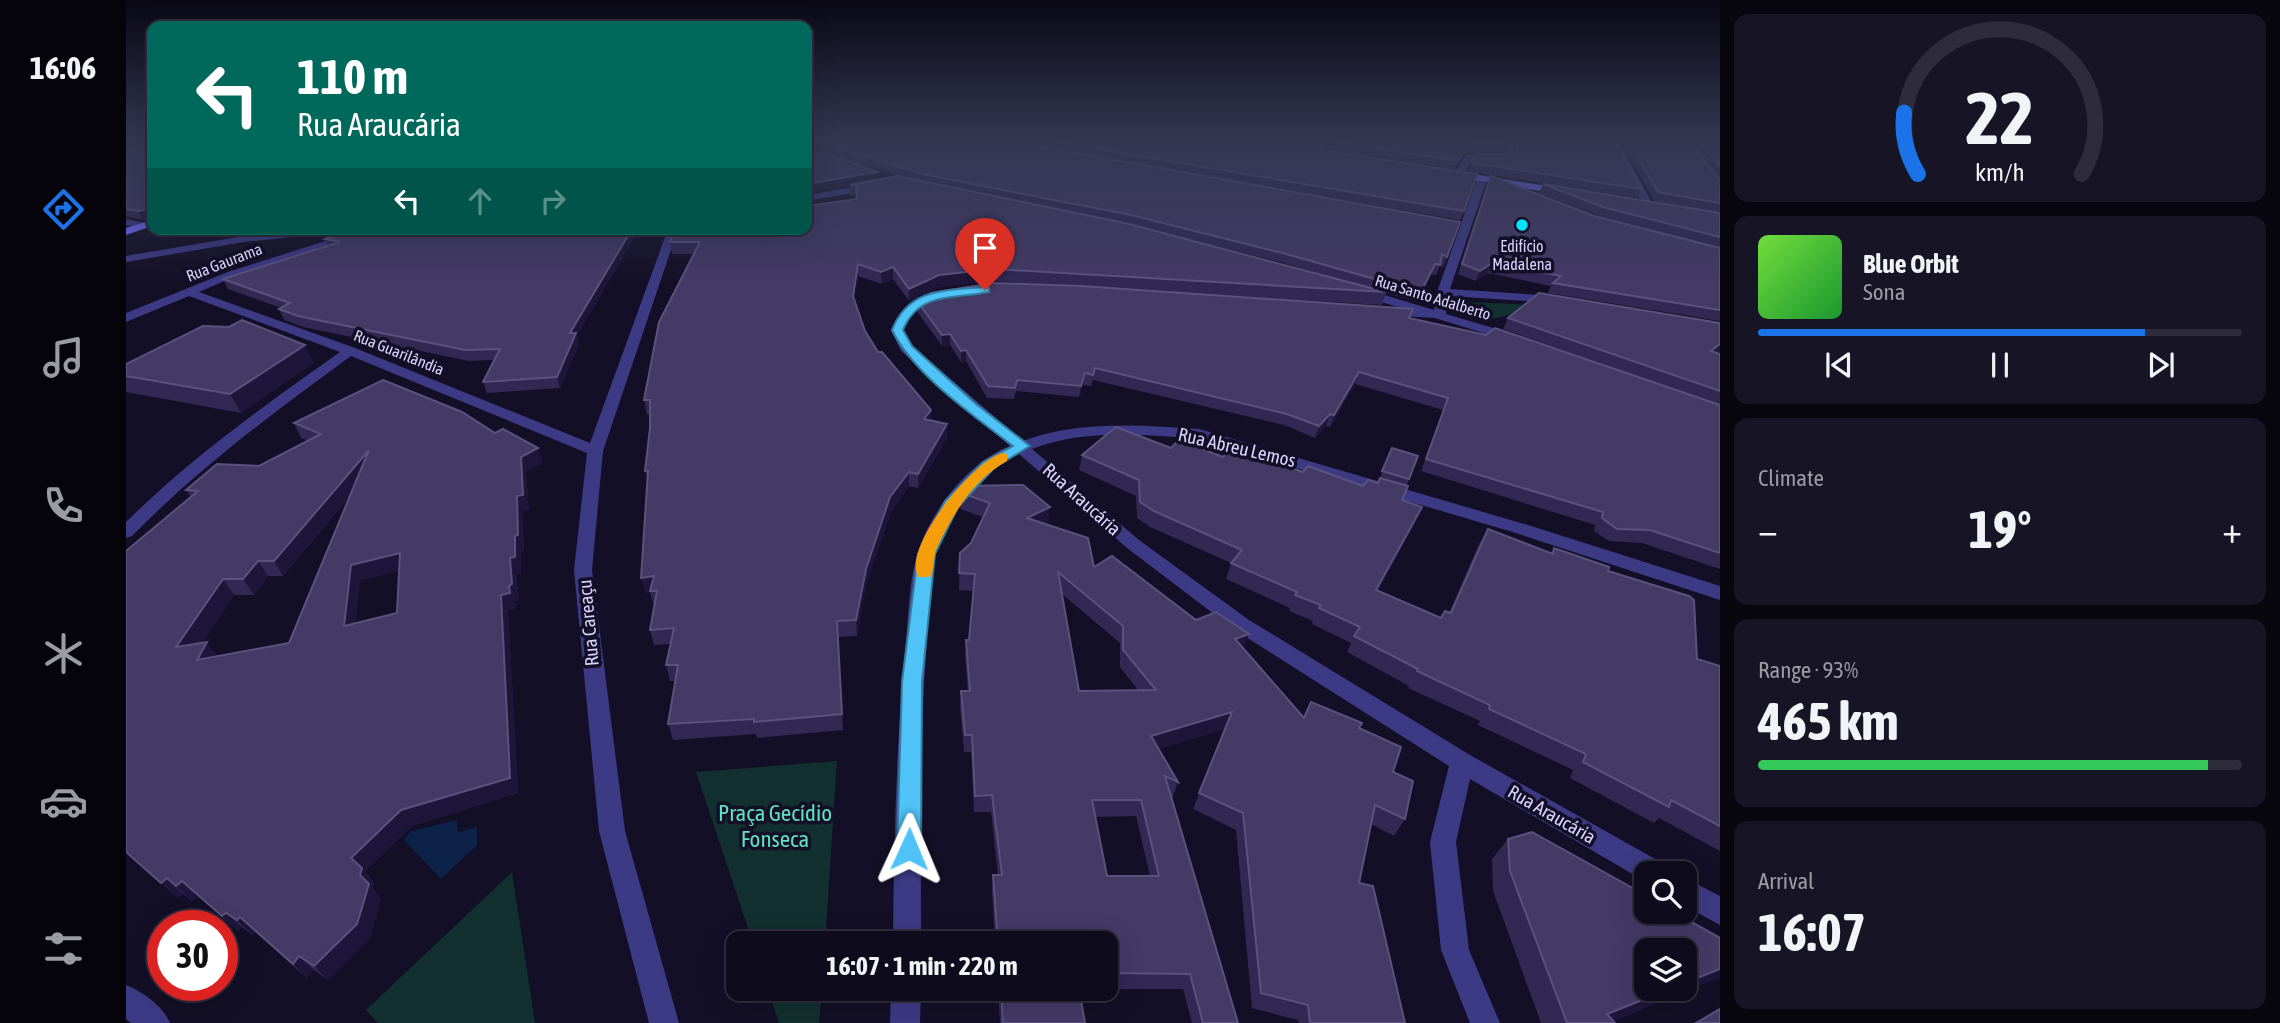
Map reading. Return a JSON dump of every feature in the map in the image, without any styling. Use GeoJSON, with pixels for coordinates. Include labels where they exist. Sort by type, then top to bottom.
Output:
{"type":"FeatureCollection","features":[{"type":"Feature","properties":{"kind":"main road"},"geometry":{"type":"LineString","coordinates":[[1537,188],[1571,193]]}},
{"type":"Feature","properties":{"kind":"main road"},"geometry":{"type":"LineString","coordinates":[[1635,203],[1660,207]]}},
{"type":"Feature","properties":{"kind":"main road"},"geometry":{"type":"LineString","coordinates":[[126,232],[147,224]]}},
{"type":"Feature","properties":{"kind":"street"},"geometry":{"type":"LineString","coordinates":[[812,197],[856,188]]}},
{"type":"Feature","properties":{"kind":"street"},"geometry":{"type":"LineString","coordinates":[[1359,311],[1440,315],[1443,292],[1460,226],[1483,188]]}},
{"type":"Feature","properties":{"kind":"street"},"geometry":{"type":"LineString","coordinates":[[1507,188],[1536,200]]}},
{"type":"Feature","properties":{"kind":"street"},"geometry":{"type":"LineString","coordinates":[[1639,188],[1648,205]]}},
{"type":"Feature","properties":{"kind":"street"},"geometry":{"type":"LineString","coordinates":[[126,222],[147,224]]}},
{"type":"Feature","properties":{"kind":"street"},"geometry":{"type":"LineString","coordinates":[[126,259],[282,235]]}},
{"type":"Feature","properties":{"kind":"street","name":"Rua Gaurama"},"geometry":{"type":"LineString","coordinates":[[126,318],[286,255],[354,235]]}},
{"type":"Feature","properties":{"kind":"street","name":"Rua Careaçu"},"geometry":{"type":"LineString","coordinates":[[664,1023],[612,831],[599,734],[583,570],[595,451],[671,235]]}},
{"type":"Feature","properties":{"kind":"street","name":"Rua Santo Adalberto"},"geometry":{"type":"LineString","coordinates":[[1348,288],[1527,343]]}},
{"type":"Feature","properties":{"kind":"street","name":"Rua Guarilândia"},"geometry":{"type":"LineString","coordinates":[[188,292],[350,351],[595,451]]}},
{"type":"Feature","properties":{"kind":"street","name":"Rua Araucária"},"geometry":{"type":"LineString","coordinates":[[958,292],[917,302],[904,314],[897,330],[906,348],[972,407],[1023,446],[1133,544],[1242,625],[1462,762],[1634,861]]}},
{"type":"Feature","properties":{"kind":"street"},"geometry":{"type":"LineString","coordinates":[[1443,292],[1569,302]]}},
{"type":"Feature","properties":{"kind":"street"},"geometry":{"type":"LineString","coordinates":[[126,532],[173,486],[244,426],[350,351]]}},
{"type":"Feature","properties":{"kind":"street","name":"Rua Abreu Lemos"},"geometry":{"type":"LineString","coordinates":[[907,931],[912,682],[926,554],[951,505],[988,465],[1023,446],[1078,433],[1149,429],[1199,434],[1509,525],[1720,593]]}},
{"type":"Feature","properties":{"kind":"street"},"geometry":{"type":"LineString","coordinates":[[1462,762],[1443,842],[1455,950],[1485,1023]]}},
{"type":"Feature","properties":{"kind":"street"},"geometry":{"type":"LineString","coordinates":[[1697,898],[1720,911]]}},
{"type":"Feature","properties":{"kind":"street"},"geometry":{"type":"LineString","coordinates":[[126,1000],[155,1023]]}},
{"type":"Feature","properties":{"kind":"street"},"geometry":{"type":"LineString","coordinates":[[905,1023],[906,1001]]}},
{"type":"Feature","properties":{"kind":"green space"},"geometry":{"type":"Polygon","coordinates":[[[1466,302],[1536,305],[1720,337],[1720,352],[1686,336],[1539,307],[1485,321],[1453,310],[1454,306],[1466,302]]]}},
{"type":"Feature","properties":{"kind":"green space","name":"Praça Gecídio Fonseca"},"geometry":{"type":"Polygon","coordinates":[[[837,761],[826,931],[749,931],[696,772],[837,761]]]}},
{"type":"Feature","properties":{"kind":"green space"},"geometry":{"type":"Polygon","coordinates":[[[512,872],[535,1023],[378,1023],[366,1010],[512,872]]]}},
{"type":"Feature","properties":{"kind":"green space"},"geometry":{"type":"Polygon","coordinates":[[[772,1001],[821,1001],[819,1023],[779,1023],[772,1001]]]}},
{"type":"Feature","properties":{"kind":"water"},"geometry":{"type":"Polygon","coordinates":[[[457,820],[458,832],[477,827],[477,845],[441,879],[404,840],[411,831],[457,820]]]}},
{"type":"Feature","properties":{"kind":"building"},"geometry":{"type":"Polygon","coordinates":[[[126,188],[147,188],[147,209],[126,209],[126,188]]]}},
{"type":"Feature","properties":{"kind":"building"},"geometry":{"type":"Polygon","coordinates":[[[856,188],[954,188],[1129,224],[1386,292],[993,269],[939,275],[909,289],[893,267],[881,272],[858,264],[853,296],[865,331],[878,352],[882,352],[931,410],[924,419],[947,424],[918,474],[909,472],[890,497],[866,569],[856,620],[837,621],[842,714],[754,722],[754,719],[668,724],[678,665],[666,665],[674,628],[650,630],[657,591],[650,591],[654,576],[641,578],[648,471],[645,471],[650,428],[650,400],[644,400],[659,322],[700,242],[670,242],[673,235],[812,235],[812,205],[857,199],[856,188]]]}},
{"type":"Feature","properties":{"kind":"building"},"geometry":{"type":"Polygon","coordinates":[[[992,188],[1270,188],[1460,222],[1447,257],[1442,254],[1440,265],[1435,264],[1421,292],[1131,215],[992,188]]]}},
{"type":"Feature","properties":{"kind":"building"},"geometry":{"type":"Polygon","coordinates":[[[1326,188],[1472,188],[1464,211],[1326,188]]]}},
{"type":"Feature","properties":{"kind":"building"},"geometry":{"type":"Polygon","coordinates":[[[1487,188],[1521,188],[1594,216],[1720,248],[1720,310],[1553,283],[1561,276],[1492,263],[1480,271],[1462,264],[1487,188]]]}},
{"type":"Feature","properties":{"kind":"building"},"geometry":{"type":"Polygon","coordinates":[[[1553,188],[1720,213],[1720,237],[1603,207],[1553,188]]]}},
{"type":"Feature","properties":{"kind":"building"},"geometry":{"type":"Polygon","coordinates":[[[1656,188],[1720,188],[1720,203],[1658,192],[1656,188]]]}},
{"type":"Feature","properties":{"kind":"building"},"geometry":{"type":"Polygon","coordinates":[[[337,235],[628,235],[570,333],[576,333],[557,377],[483,382],[500,349],[465,350],[298,316],[279,309],[290,303],[223,279],[340,242],[325,239],[337,235]]]}},
{"type":"Feature","properties":{"kind":"building"},"geometry":{"type":"Polygon","coordinates":[[[993,283],[1081,286],[1413,309],[1409,318],[1486,335],[1495,328],[1720,405],[1720,553],[1650,530],[1617,529],[1602,518],[1603,512],[1426,459],[1448,398],[1359,372],[1334,415],[1330,414],[1319,426],[1287,414],[1095,368],[1093,375],[1085,373],[1081,386],[1017,380],[1015,388],[988,386],[966,350],[961,351],[950,334],[942,335],[918,302],[931,293],[993,283]]]}},
{"type":"Feature","properties":{"kind":"building"},"geometry":{"type":"Polygon","coordinates":[[[1539,293],[1720,323],[1720,344],[1711,351],[1720,354],[1720,391],[1508,318],[1539,293]]]}},
{"type":"Feature","properties":{"kind":"building"},"geometry":{"type":"Polygon","coordinates":[[[242,320],[305,345],[230,394],[126,376],[126,364],[203,326],[229,327],[242,320]]]}},
{"type":"Feature","properties":{"kind":"building"},"geometry":{"type":"Polygon","coordinates":[[[383,380],[462,412],[495,433],[503,429],[538,448],[521,457],[523,495],[517,496],[518,535],[515,536],[515,557],[510,558],[512,584],[509,586],[510,593],[501,595],[510,778],[401,810],[351,858],[362,868],[360,875],[369,884],[357,924],[314,966],[299,956],[293,964],[240,917],[238,919],[238,910],[215,910],[182,881],[176,886],[167,878],[161,883],[126,852],[126,551],[198,491],[186,490],[217,464],[259,466],[321,434],[294,423],[383,380]],[[369,450],[274,561],[258,561],[243,579],[223,579],[176,647],[207,642],[197,660],[289,643],[369,450]],[[400,553],[351,565],[344,626],[397,613],[400,553]]]}},
{"type":"Feature","properties":{"kind":"building"},"geometry":{"type":"Polygon","coordinates":[[[1116,427],[1171,448],[1179,440],[1223,457],[1233,447],[1303,472],[1308,466],[1363,486],[1368,480],[1378,483],[1380,478],[1408,486],[1402,500],[1422,507],[1376,590],[1441,618],[1445,611],[1451,613],[1488,529],[1553,554],[1554,548],[1609,567],[1608,571],[1689,596],[1694,600],[1697,659],[1720,666],[1720,826],[1671,800],[1669,807],[1583,762],[1586,754],[1489,709],[1490,705],[1417,671],[1418,669],[1354,636],[1360,627],[1319,608],[1321,605],[1295,595],[1297,592],[1231,563],[1242,550],[1154,511],[1140,502],[1139,480],[1082,455],[1116,427]]]}},
{"type":"Feature","properties":{"kind":"building"},"geometry":{"type":"Polygon","coordinates":[[[1392,448],[1418,456],[1409,479],[1382,471],[1392,448]]]}},
{"type":"Feature","properties":{"kind":"building"},"geometry":{"type":"Polygon","coordinates":[[[1023,485],[1050,507],[1027,518],[1088,538],[1094,567],[1112,556],[1196,620],[1216,612],[1249,634],[1235,639],[1304,718],[1311,702],[1362,723],[1359,728],[1401,747],[1393,772],[1413,781],[1405,819],[1375,805],[1359,883],[1373,886],[1405,1023],[1310,1023],[1308,1005],[1261,993],[1243,813],[1199,793],[1232,712],[1151,736],[1178,782],[1165,776],[1238,1023],[1203,1023],[1190,974],[1118,973],[1118,931],[997,931],[993,875],[1002,875],[992,795],[975,796],[972,735],[965,735],[961,691],[970,691],[966,640],[969,640],[975,574],[959,573],[960,553],[971,543],[990,503],[961,493],[965,486],[1023,485]],[[1058,572],[1079,691],[1156,690],[1123,650],[1123,626],[1058,572]],[[1092,800],[1107,876],[1159,876],[1141,800],[1092,800]]]}},
{"type":"Feature","properties":{"kind":"building"},"geometry":{"type":"Polygon","coordinates":[[[1532,832],[1634,889],[1634,924],[1695,924],[1720,938],[1720,969],[1697,978],[1697,938],[1634,938],[1634,1001],[1640,1001],[1607,1014],[1615,1023],[1567,1023],[1510,871],[1508,839],[1532,832]]]}},
{"type":"Feature","properties":{"kind":"building"},"geometry":{"type":"Polygon","coordinates":[[[1002,1001],[1081,1001],[1085,1023],[1003,1023],[1002,1001]]]}},
{"type":"Feature","properties":{"kind":"building"},"geometry":{"type":"Polygon","coordinates":[[[1720,1009],[1720,1023],[1696,1023],[1720,1009]]]}},
{"type":"Feature","properties":{"kind":"slow traffic"},"geometry":{"type":"LineString","coordinates":[[924,573],[926,554],[951,505],[988,465],[1002,457]]}},
{"type":"Feature","properties":{"kind":"place","name":"Edifício Madalena"},"geometry":{"type":"Point","coordinates":[1522,225]}},
{"type":"Feature","properties":{"kind":"route"},"geometry":{"type":"LineString","coordinates":[[909,849],[912,682],[926,554],[951,505],[988,465],[1023,446],[972,407],[906,348],[897,330],[904,314],[917,302],[939,294],[985,290]]}}]}
